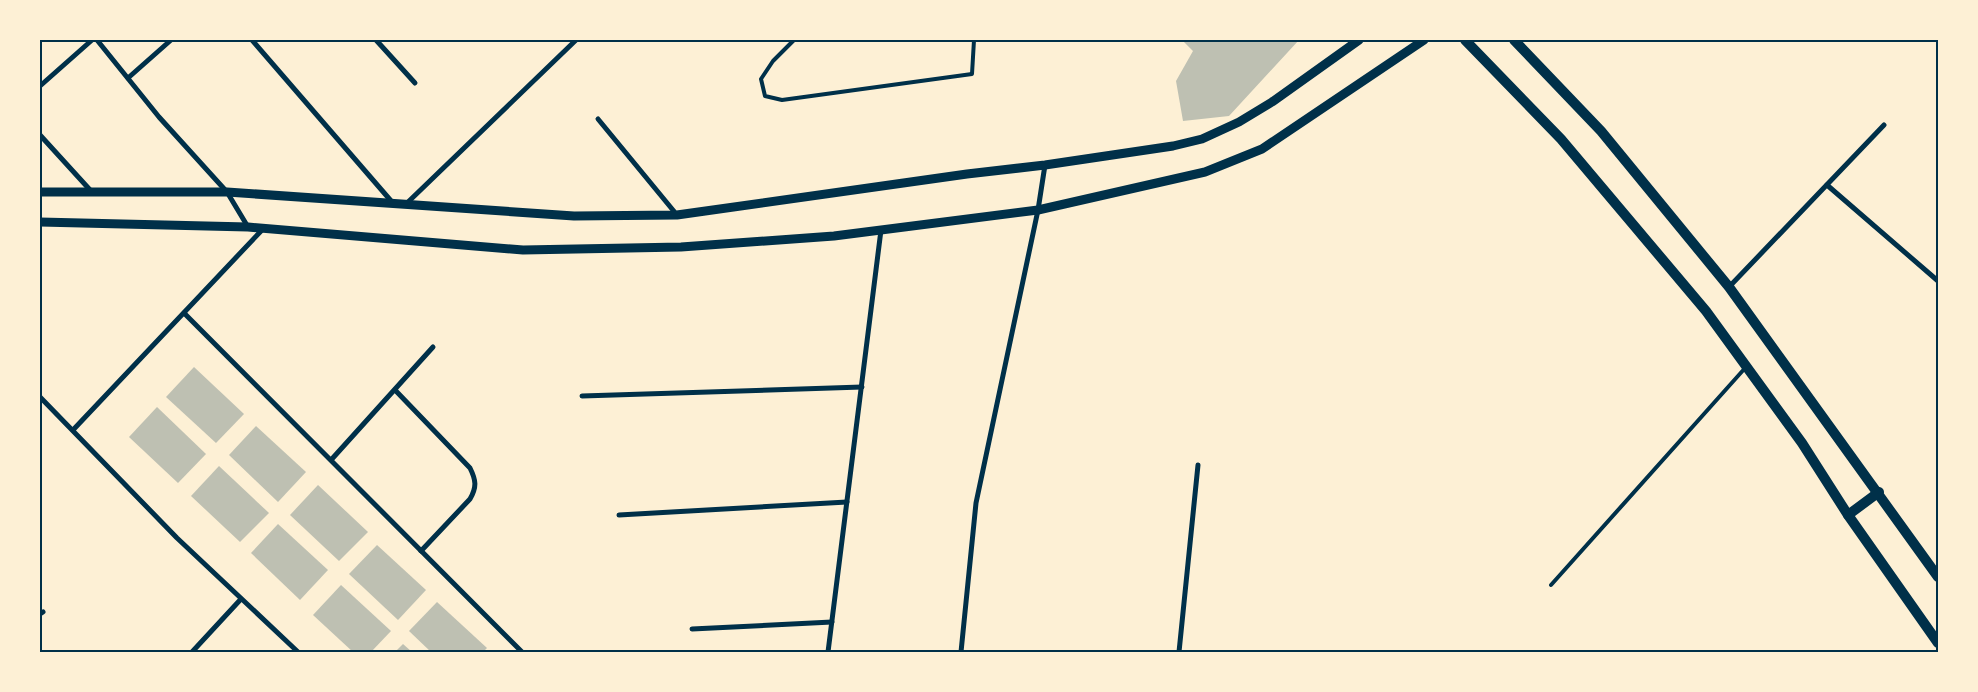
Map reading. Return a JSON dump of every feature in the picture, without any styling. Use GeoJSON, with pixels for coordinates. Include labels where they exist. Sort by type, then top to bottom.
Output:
{"type":"FeatureCollection","features":[{"type":"Feature","properties":{"kind":"main road"},"geometry":{"type":"LineString","coordinates":[[1465,40],[1561,139],[1706,311],[1802,443],[1848,515],[1938,643]]}},
{"type":"Feature","properties":{"kind":"main road"},"geometry":{"type":"LineString","coordinates":[[1514,40],[1601,131],[1729,286],[1879,492],[1938,577]]}},
{"type":"Feature","properties":{"kind":"main road"},"geometry":{"type":"LineString","coordinates":[[1848,515],[1879,492]]}},
{"type":"Feature","properties":{"kind":"street"},"geometry":{"type":"LineString","coordinates":[[40,86],[92,40]]}},
{"type":"Feature","properties":{"kind":"street"},"geometry":{"type":"LineString","coordinates":[[97,40],[159,117],[227,192],[248,228]]}},
{"type":"Feature","properties":{"kind":"street"},"geometry":{"type":"LineString","coordinates":[[128,78],[171,40]]}},
{"type":"Feature","properties":{"kind":"street"},"geometry":{"type":"LineString","coordinates":[[252,40],[393,203]]}},
{"type":"Feature","properties":{"kind":"street"},"geometry":{"type":"LineString","coordinates":[[376,40],[415,83]]}},
{"type":"Feature","properties":{"kind":"street"},"geometry":{"type":"LineString","coordinates":[[406,204],[576,40]]}},
{"type":"Feature","properties":{"kind":"street"},"geometry":{"type":"LineString","coordinates":[[40,192],[227,192],[574,216],[677,215],[967,174],[1046,165],[1173,146],[1202,139],[1239,122],[1272,102],[1359,40]]}},
{"type":"Feature","properties":{"kind":"street"},"geometry":{"type":"LineString","coordinates":[[40,222],[248,228],[523,250],[681,247],[881,230],[1038,210],[1205,172],[1262,149],[1424,40]]}},
{"type":"Feature","properties":{"kind":"street"},"geometry":{"type":"LineString","coordinates":[[598,119],[677,215]]}},
{"type":"Feature","properties":{"kind":"street"},"geometry":{"type":"LineString","coordinates":[[1729,286],[1884,124]]}},
{"type":"Feature","properties":{"kind":"street"},"geometry":{"type":"LineString","coordinates":[[40,135],[91,191]]}},
{"type":"Feature","properties":{"kind":"street"},"geometry":{"type":"LineString","coordinates":[[961,652],[976,503],[1046,165]]}},
{"type":"Feature","properties":{"kind":"street"},"geometry":{"type":"LineString","coordinates":[[1827,185],[1938,281]]}},
{"type":"Feature","properties":{"kind":"street"},"geometry":{"type":"LineString","coordinates":[[73,430],[262,230]]}},
{"type":"Feature","properties":{"kind":"street"},"geometry":{"type":"LineString","coordinates":[[828,652],[881,230]]}},
{"type":"Feature","properties":{"kind":"street"},"geometry":{"type":"LineString","coordinates":[[184,312],[522,652]]}},
{"type":"Feature","properties":{"kind":"street"},"geometry":{"type":"LineString","coordinates":[[331,460],[433,347]]}},
{"type":"Feature","properties":{"kind":"street"},"geometry":{"type":"LineString","coordinates":[[582,396],[862,386]]}},
{"type":"Feature","properties":{"kind":"street"},"geometry":{"type":"LineString","coordinates":[[395,390],[470,468],[476,479],[475,489],[470,499],[421,551]]}},
{"type":"Feature","properties":{"kind":"street"},"geometry":{"type":"LineString","coordinates":[[40,397],[177,538],[298,652]]}},
{"type":"Feature","properties":{"kind":"street"},"geometry":{"type":"LineString","coordinates":[[1179,652],[1198,465]]}},
{"type":"Feature","properties":{"kind":"street"},"geometry":{"type":"LineString","coordinates":[[619,515],[847,502]]}},
{"type":"Feature","properties":{"kind":"street"},"geometry":{"type":"LineString","coordinates":[[192,652],[242,599]]}},
{"type":"Feature","properties":{"kind":"street"},"geometry":{"type":"LineString","coordinates":[[692,629],[832,622]]}},
{"type":"Feature","properties":{"kind":"lane"},"geometry":{"type":"LineString","coordinates":[[794,40],[773,61],[761,79],[765,96],[782,100],[972,74],[974,40]]}},
{"type":"Feature","properties":{"kind":"lane"},"geometry":{"type":"LineString","coordinates":[[1551,585],[1747,367]]}},
{"type":"Feature","properties":{"kind":"building"},"geometry":{"type":"Polygon","coordinates":[[[1182,40],[1299,40],[1229,116],[1183,121],[1176,81],[1193,51],[1182,40]]]}},
{"type":"Feature","properties":{"kind":"building"},"geometry":{"type":"Polygon","coordinates":[[[194,367],[244,414],[216,443],[166,397],[194,367]]]}},
{"type":"Feature","properties":{"kind":"building"},"geometry":{"type":"Polygon","coordinates":[[[157,407],[206,454],[178,483],[129,437],[157,407]]]}},
{"type":"Feature","properties":{"kind":"building"},"geometry":{"type":"Polygon","coordinates":[[[256,426],[306,472],[278,502],[229,455],[256,426]]]}},
{"type":"Feature","properties":{"kind":"building"},"geometry":{"type":"Polygon","coordinates":[[[219,466],[269,513],[240,542],[191,496],[219,466]]]}},
{"type":"Feature","properties":{"kind":"building"},"geometry":{"type":"Polygon","coordinates":[[[318,485],[368,532],[339,561],[290,515],[318,485]]]}},
{"type":"Feature","properties":{"kind":"building"},"geometry":{"type":"Polygon","coordinates":[[[278,524],[328,570],[300,600],[251,553],[278,524]]]}},
{"type":"Feature","properties":{"kind":"building"},"geometry":{"type":"Polygon","coordinates":[[[377,545],[426,590],[398,620],[349,574],[377,545]]]}},
{"type":"Feature","properties":{"kind":"building"},"geometry":{"type":"Polygon","coordinates":[[[341,585],[391,631],[371,652],[353,652],[313,615],[341,585]]]}},
{"type":"Feature","properties":{"kind":"building"},"geometry":{"type":"Polygon","coordinates":[[[437,602],[487,648],[483,652],[431,652],[409,631],[437,602]]]}},
{"type":"Feature","properties":{"kind":"building"},"geometry":{"type":"Polygon","coordinates":[[[403,644],[412,652],[395,652],[403,644]]]}}]}
